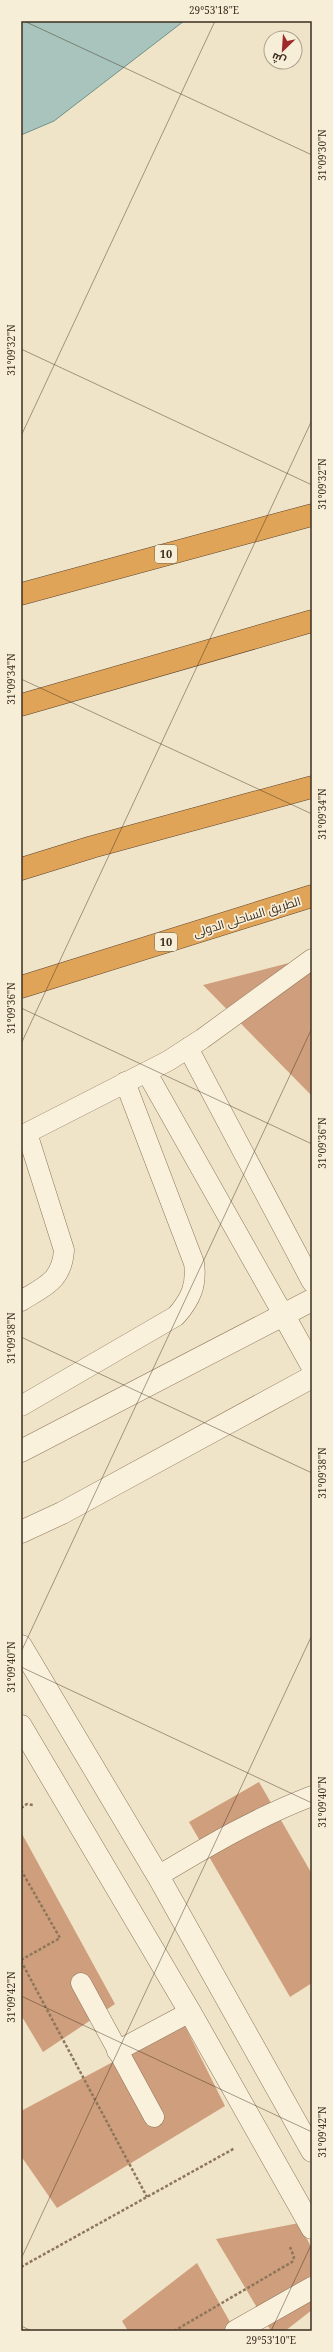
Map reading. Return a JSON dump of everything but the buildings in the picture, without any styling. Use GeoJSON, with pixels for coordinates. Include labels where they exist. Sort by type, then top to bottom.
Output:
{"type":"FeatureCollection","features":[{"type":"Feature","properties":{"kind":"highway","name":"10"},"geometry":{"type":"LineString","coordinates":[[21,594],[312,515]]}},
{"type":"Feature","properties":{"kind":"highway"},"geometry":{"type":"LineString","coordinates":[[21,705],[312,621]]}},
{"type":"Feature","properties":{"kind":"highway"},"geometry":{"type":"LineString","coordinates":[[21,869],[92,847],[312,787]]}},
{"type":"Feature","properties":{"kind":"highway","name":"الطريق الساحلى الدولى"},"geometry":{"type":"LineString","coordinates":[[21,987],[312,896]]}},
{"type":"Feature","properties":{"kind":"street"},"geometry":{"type":"LineString","coordinates":[[21,1451],[312,1300]]}},
{"type":"Feature","properties":{"kind":"street"},"geometry":{"type":"LineString","coordinates":[[283,1314],[312,1366]]}},
{"type":"Feature","properties":{"kind":"street"},"geometry":{"type":"LineString","coordinates":[[21,1532],[62,1513],[312,1377]]}},
{"type":"Feature","properties":{"kind":"street"},"geometry":{"type":"LineString","coordinates":[[21,1646],[158,1876],[312,2150]]}},
{"type":"Feature","properties":{"kind":"street"},"geometry":{"type":"LineString","coordinates":[[21,1726],[190,2012],[312,2228]]}},
{"type":"Feature","properties":{"kind":"street"},"geometry":{"type":"LineString","coordinates":[[236,2331],[312,2288]]}},
{"type":"Feature","properties":{"kind":"lane"},"geometry":{"type":"LineString","coordinates":[[21,1300],[55,1279],[63,1260],[64,1250],[24,1135],[126,1082],[147,1073],[188,1048],[312,959]]}},
{"type":"Feature","properties":{"kind":"lane"},"geometry":{"type":"LineString","coordinates":[[188,1048],[312,1282]]}},
{"type":"Feature","properties":{"kind":"lane"},"geometry":{"type":"LineString","coordinates":[[147,1073],[283,1314]]}},
{"type":"Feature","properties":{"kind":"lane"},"geometry":{"type":"LineString","coordinates":[[21,1406],[176,1316],[187,1304],[194,1289],[194,1263],[126,1082]]}},
{"type":"Feature","properties":{"kind":"lane"},"geometry":{"type":"LineString","coordinates":[[158,1876],[238,1829],[280,1808],[312,1796]]}},
{"type":"Feature","properties":{"kind":"lane"},"geometry":{"type":"LineString","coordinates":[[81,1984],[154,2118]]}},
{"type":"Feature","properties":{"kind":"lane"},"geometry":{"type":"LineString","coordinates":[[117,2051],[190,2012]]}},
{"type":"Feature","properties":{"kind":"path"},"geometry":{"type":"LineString","coordinates":[[21,1870],[60,1938],[21,1960],[147,2197]]}},
{"type":"Feature","properties":{"kind":"path"},"geometry":{"type":"LineString","coordinates":[[21,2267],[237,2147],[234,2141]]}},
{"type":"Feature","properties":{"kind":"path"},"geometry":{"type":"LineString","coordinates":[[174,2331],[292,2262],[293,2254],[286,2240]]}},
{"type":"Feature","properties":{"kind":"water"},"geometry":{"type":"Polygon","coordinates":[[[21,21],[184,21],[54,121],[21,135],[21,21]]]}}]}
